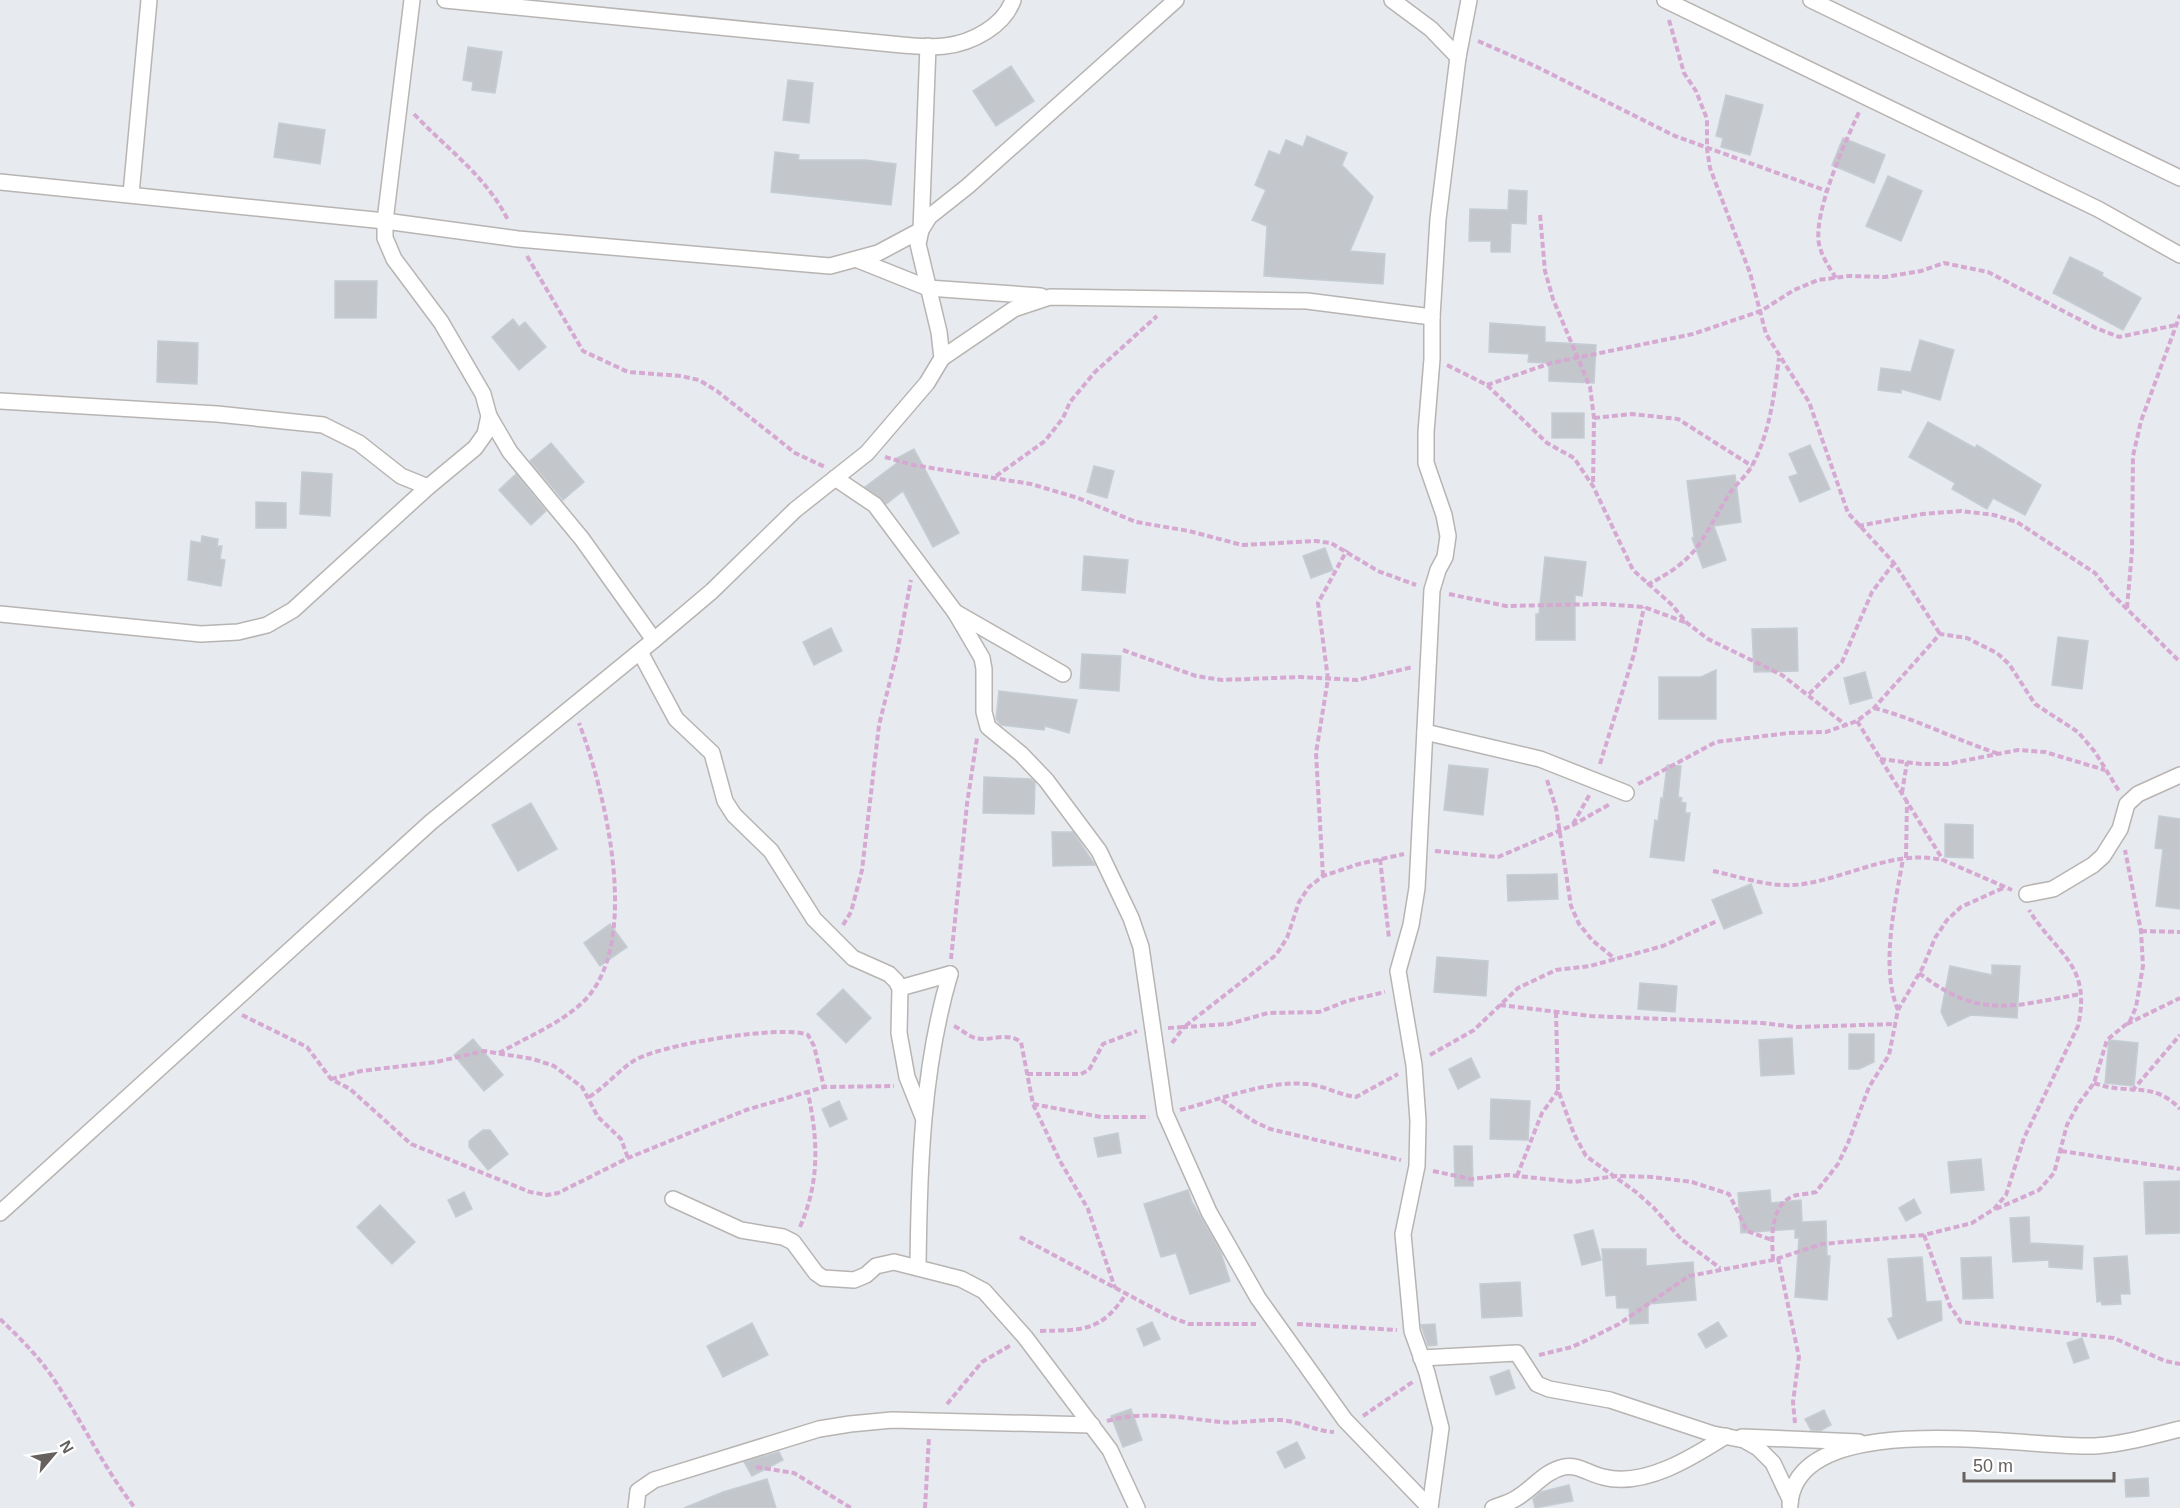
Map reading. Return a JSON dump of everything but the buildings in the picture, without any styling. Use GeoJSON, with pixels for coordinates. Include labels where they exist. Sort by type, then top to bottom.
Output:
{"type":"FeatureCollection","features":[{"type":"Feature","properties":{"kind":"street"},"geometry":{"type":"LineString","coordinates":[[131,194],[149,0]]}},
{"type":"Feature","properties":{"kind":"street"},"geometry":{"type":"LineString","coordinates":[[412,0],[402,101],[385,221],[389,249],[441,322],[471,370],[483,394],[489,416],[510,452],[582,539],[654,640]]}},
{"type":"Feature","properties":{"kind":"street"},"geometry":{"type":"LineString","coordinates":[[445,0],[928,46],[945,46],[980,36],[1009,11],[1013,0]]}},
{"type":"Feature","properties":{"kind":"street"},"geometry":{"type":"LineString","coordinates":[[0,182],[385,221],[518,239],[830,266],[858,260],[921,230],[930,217],[968,186],[1176,0]]}},
{"type":"Feature","properties":{"kind":"street"},"geometry":{"type":"LineString","coordinates":[[1392,0],[1431,29],[1458,57]]}},
{"type":"Feature","properties":{"kind":"street"},"geometry":{"type":"LineString","coordinates":[[1430,1508],[1441,1428],[1412,1331],[1403,1234],[1417,1166],[1418,1121],[1413,1065],[1398,970],[1411,926],[1419,850],[1432,590],[1445,557],[1448,537],[1444,515],[1426,464],[1426,432],[1432,359],[1438,219],[1458,57],[1469,0]]}},
{"type":"Feature","properties":{"kind":"street"},"geometry":{"type":"LineString","coordinates":[[1811,0],[2180,178]]}},
{"type":"Feature","properties":{"kind":"street"},"geometry":{"type":"LineString","coordinates":[[1666,5],[2098,209],[2180,255]]}},
{"type":"Feature","properties":{"kind":"street"},"geometry":{"type":"LineString","coordinates":[[928,46],[921,230],[918,244],[939,332],[942,358]]}},
{"type":"Feature","properties":{"kind":"street"},"geometry":{"type":"LineString","coordinates":[[858,260],[928,288],[1050,297],[1307,301],[1432,317]]}},
{"type":"Feature","properties":{"kind":"street"},"geometry":{"type":"LineString","coordinates":[[0,1213],[431,822],[640,652],[712,591],[795,510],[867,453],[927,383],[942,358],[1014,309],[1050,297]]}},
{"type":"Feature","properties":{"kind":"street"},"geometry":{"type":"LineString","coordinates":[[0,401],[217,414],[323,425],[359,443],[401,476],[428,487]]}},
{"type":"Feature","properties":{"kind":"street"},"geometry":{"type":"LineString","coordinates":[[0,614],[201,634],[238,632],[267,625],[293,610],[428,487],[475,448],[484,434],[489,416]]}},
{"type":"Feature","properties":{"kind":"street"},"geometry":{"type":"LineString","coordinates":[[835,478],[875,505],[955,612],[982,658],[985,721],[991,731],[1036,767],[1099,851],[1131,918],[1142,947],[1151,1029],[1164,1113],[1209,1212],[1258,1298],[1351,1427],[1430,1508]]}},
{"type":"Feature","properties":{"kind":"street"},"geometry":{"type":"LineString","coordinates":[[955,612],[1063,674]]}},
{"type":"Feature","properties":{"kind":"street"},"geometry":{"type":"LineString","coordinates":[[640,652],[676,719],[712,753],[720,789],[730,808],[771,851],[800,901],[831,938],[854,958],[889,974],[900,988],[899,1033],[909,1085],[923,1117]]}},
{"type":"Feature","properties":{"kind":"street"},"geometry":{"type":"LineString","coordinates":[[1425,732],[1540,759],[1626,793]]}},
{"type":"Feature","properties":{"kind":"street"},"geometry":{"type":"LineString","coordinates":[[2027,901],[2053,889],[2093,865],[2103,856],[2120,829],[2127,804],[2138,794],[2180,775]]}},
{"type":"Feature","properties":{"kind":"street"},"geometry":{"type":"LineString","coordinates":[[900,988],[950,974]]}},
{"type":"Feature","properties":{"kind":"street"},"geometry":{"type":"LineString","coordinates":[[918,1268],[923,1117],[937,1018],[950,974]]}},
{"type":"Feature","properties":{"kind":"street"},"geometry":{"type":"LineString","coordinates":[[673,1199],[741,1230],[783,1236],[793,1242],[816,1273],[829,1279],[854,1281],[876,1266],[894,1262],[961,1279],[984,1291],[1023,1335],[1110,1450],[1137,1508]]}},
{"type":"Feature","properties":{"kind":"street"},"geometry":{"type":"LineString","coordinates":[[1424,1366],[1510,1351],[1520,1356],[1537,1384],[1549,1389],[1610,1400],[1713,1434],[1731,1436],[1796,1441],[1868,1442],[2003,1439],[2096,1446],[2180,1429]]}},
{"type":"Feature","properties":{"kind":"street"},"geometry":{"type":"LineString","coordinates":[[636,1508],[638,1491],[654,1480],[737,1457],[819,1429],[839,1425],[892,1420],[936,1420],[1092,1425]]}},
{"type":"Feature","properties":{"kind":"street"},"geometry":{"type":"LineString","coordinates":[[1731,1436],[1758,1448],[1773,1463],[1790,1503]]}},
{"type":"Feature","properties":{"kind":"street"},"geometry":{"type":"LineString","coordinates":[[1493,1508],[1515,1499],[1561,1467],[1572,1465],[1603,1478],[1619,1479],[1649,1474],[1681,1464],[1731,1436]]}},
{"type":"Feature","properties":{"kind":"street"},"geometry":{"type":"LineString","coordinates":[[1790,1503],[1799,1480],[1822,1459],[1868,1442]]}},
{"type":"Feature","properties":{"kind":"path"},"geometry":{"type":"LineString","coordinates":[[1666,5],[1677,54],[1707,119],[1707,149],[1710,168],[1750,273],[1766,334],[1779,358],[1789,368],[1809,402],[1839,493],[1848,513],[1894,563],[1940,634]]}},
{"type":"Feature","properties":{"kind":"path"},"geometry":{"type":"LineString","coordinates":[[1464,34],[1707,149],[1827,191]]}},
{"type":"Feature","properties":{"kind":"path"},"geometry":{"type":"LineString","coordinates":[[1836,278],[1824,259],[1818,242],[1827,191],[1834,167],[1865,98]]}},
{"type":"Feature","properties":{"kind":"path"},"geometry":{"type":"LineString","coordinates":[[402,101],[477,173],[493,194],[583,351],[628,372],[673,375],[699,380],[717,391],[795,453],[823,465],[835,478]]}},
{"type":"Feature","properties":{"kind":"path"},"geometry":{"type":"LineString","coordinates":[[1540,215],[1545,271],[1577,357],[1588,379],[1594,418],[1593,486]]}},
{"type":"Feature","properties":{"kind":"path"},"geometry":{"type":"LineString","coordinates":[[1487,385],[1577,357],[1693,334],[1761,311],[1794,290],[1818,280],[1885,277],[1921,272],[1944,263],[1988,272],[2096,328],[2119,337],[2176,326]]}},
{"type":"Feature","properties":{"kind":"path"},"geometry":{"type":"LineString","coordinates":[[995,476],[1045,441],[1063,418],[1070,402],[1095,372],[1176,299]]}},
{"type":"Feature","properties":{"kind":"path"},"geometry":{"type":"LineString","coordinates":[[2127,609],[2132,551],[2133,456],[2141,421],[2180,315]]}},
{"type":"Feature","properties":{"kind":"path"},"geometry":{"type":"LineString","coordinates":[[1647,585],[1686,562],[1705,536],[1730,492],[1752,466],[1771,415],[1779,358]]}},
{"type":"Feature","properties":{"kind":"path"},"geometry":{"type":"LineString","coordinates":[[1432,359],[1468,374],[1487,385],[1547,443],[1574,458],[1593,486],[1633,570],[1647,585],[1671,603],[1687,623],[1708,639],[1782,675],[1847,726]]}},
{"type":"Feature","properties":{"kind":"path"},"geometry":{"type":"LineString","coordinates":[[1594,418],[1632,414],[1678,419],[1752,466]]}},
{"type":"Feature","properties":{"kind":"path"},"geometry":{"type":"LineString","coordinates":[[867,453],[922,466],[995,476],[1078,498],[1136,522],[1189,531],[1242,544],[1316,541],[1331,543],[1347,550],[1378,571],[1432,590],[1506,606],[1602,604],[1644,607],[1687,623]]}},
{"type":"Feature","properties":{"kind":"path"},"geometry":{"type":"LineString","coordinates":[[1858,526],[1923,514],[1961,512],[1994,515],[2017,522],[2086,566],[2180,662]]}},
{"type":"Feature","properties":{"kind":"path"},"geometry":{"type":"LineString","coordinates":[[1323,876],[1316,753],[1328,679],[1318,603],[1347,550]]}},
{"type":"Feature","properties":{"kind":"path"},"geometry":{"type":"LineString","coordinates":[[831,938],[847,921],[862,870],[879,725],[916,562]]}},
{"type":"Feature","properties":{"kind":"path"},"geometry":{"type":"LineString","coordinates":[[1809,694],[1842,662],[1872,592],[1894,563]]}},
{"type":"Feature","properties":{"kind":"path"},"geometry":{"type":"LineString","coordinates":[[1573,825],[1588,800],[1595,779],[1634,654],[1644,607]]}},
{"type":"Feature","properties":{"kind":"path"},"geometry":{"type":"LineString","coordinates":[[1184,1027],[1276,955],[1287,938],[1299,902],[1308,887],[1323,876],[1419,850],[1498,856],[1573,825],[1626,793],[1644,778],[1716,742],[1789,733],[1826,732],[1847,726],[1874,708],[1932,640],[1940,634],[1967,638],[1997,653],[2009,664],[2036,704],[2078,732],[2127,804]]}},
{"type":"Feature","properties":{"kind":"path"},"geometry":{"type":"LineString","coordinates":[[1123,650],[1196,676],[1222,680],[1357,680],[1428,663]]}},
{"type":"Feature","properties":{"kind":"path"},"geometry":{"type":"LineString","coordinates":[[499,1053],[574,1009],[598,983],[607,964],[616,914],[614,878],[599,780],[572,705]]}},
{"type":"Feature","properties":{"kind":"path"},"geometry":{"type":"LineString","coordinates":[[1874,708],[1914,718],[1951,737],[1999,754]]}},
{"type":"Feature","properties":{"kind":"path"},"geometry":{"type":"LineString","coordinates":[[950,974],[975,742],[985,721]]}},
{"type":"Feature","properties":{"kind":"path"},"geometry":{"type":"LineString","coordinates":[[1857,721],[1943,860]]}},
{"type":"Feature","properties":{"kind":"path"},"geometry":{"type":"LineString","coordinates":[[1879,759],[1947,764],[2018,750],[2045,752],[2106,770]]}},
{"type":"Feature","properties":{"kind":"path"},"geometry":{"type":"LineString","coordinates":[[1540,759],[1556,808],[1570,906],[1579,924],[1592,940],[1614,959]]}},
{"type":"Feature","properties":{"kind":"path"},"geometry":{"type":"LineString","coordinates":[[1902,793],[1907,762]]}},
{"type":"Feature","properties":{"kind":"path"},"geometry":{"type":"LineString","coordinates":[[1898,1010],[1891,995],[1892,940],[1894,904],[1904,858],[1907,800]]}},
{"type":"Feature","properties":{"kind":"path"},"geometry":{"type":"LineString","coordinates":[[1520,1356],[1550,1354],[1572,1347],[1618,1324],[1689,1275],[1776,1259],[1822,1244],[1924,1235],[1972,1224],[1994,1209],[2039,1190],[2054,1173],[2067,1125],[2094,1083],[2108,1040],[2130,1021],[2136,1007],[2143,966],[2141,931],[2120,829]]}},
{"type":"Feature","properties":{"kind":"path"},"geometry":{"type":"LineString","coordinates":[[1713,871],[1777,886],[1795,885],[1904,858],[1926,856],[1943,860],[2027,901],[2060,946],[2077,975],[2081,994],[2078,1026],[2024,1138],[2006,1195],[1994,1209]]}},
{"type":"Feature","properties":{"kind":"path"},"geometry":{"type":"LineString","coordinates":[[1380,859],[1384,915],[1398,970]]}},
{"type":"Feature","properties":{"kind":"path"},"geometry":{"type":"LineString","coordinates":[[1796,1441],[1793,1402],[1799,1357],[1772,1240],[1773,1225],[1786,1200],[1816,1192],[1838,1164],[1869,1087],[1889,1055],[1898,1010],[1935,938],[1947,920],[1961,907],[2003,888]]}},
{"type":"Feature","properties":{"kind":"path"},"geometry":{"type":"LineString","coordinates":[[1033,1104],[1101,1117],[1133,1118],[1221,1100],[1266,1086],[1285,1083],[1309,1084],[1356,1097],[1474,1030],[1518,988],[1556,970],[1614,959],[1663,946],[1717,921]]}},
{"type":"Feature","properties":{"kind":"path"},"geometry":{"type":"LineString","coordinates":[[2141,931],[2180,932]]}},
{"type":"Feature","properties":{"kind":"path"},"geometry":{"type":"LineString","coordinates":[[1919,973],[1944,992],[1987,1007],[2081,994]]}},
{"type":"Feature","properties":{"kind":"path"},"geometry":{"type":"LineString","coordinates":[[1027,1074],[1081,1074],[1089,1070],[1107,1042],[1133,1031],[1229,1024],[1268,1013],[1319,1012],[1361,997],[1401,990]]}},
{"type":"Feature","properties":{"kind":"path"},"geometry":{"type":"LineString","coordinates":[[2123,1026],[2180,998]]}},
{"type":"Feature","properties":{"kind":"path"},"geometry":{"type":"LineString","coordinates":[[1499,1005],[1591,1016],[1817,1028],[1835,1024],[1896,1024]]}},
{"type":"Feature","properties":{"kind":"path"},"geometry":{"type":"LineString","coordinates":[[228,1008],[301,1043],[316,1057],[331,1079],[350,1089],[411,1144],[530,1192],[547,1195],[558,1193],[628,1158],[746,1110],[824,1088],[909,1085]]}},
{"type":"Feature","properties":{"kind":"path"},"geometry":{"type":"LineString","coordinates":[[1556,1012],[1558,1090],[1574,1134],[1586,1156],[1616,1176],[1654,1208],[1681,1239],[1721,1268]]}},
{"type":"Feature","properties":{"kind":"path"},"geometry":{"type":"LineString","coordinates":[[937,1018],[972,1038],[1016,1038],[1023,1047],[1033,1104],[1060,1161],[1088,1209],[1115,1288]]}},
{"type":"Feature","properties":{"kind":"path"},"geometry":{"type":"LineString","coordinates":[[589,1097],[605,1087],[632,1062],[668,1048],[690,1042],[791,1030],[808,1035],[814,1046],[824,1088]]}},
{"type":"Feature","properties":{"kind":"path"},"geometry":{"type":"LineString","coordinates":[[2131,1091],[2180,1035]]}},
{"type":"Feature","properties":{"kind":"path"},"geometry":{"type":"LineString","coordinates":[[331,1079],[361,1071],[436,1062],[470,1053],[499,1053],[532,1059],[554,1066],[573,1078],[589,1097],[598,1117],[621,1139],[628,1158]]}},
{"type":"Feature","properties":{"kind":"path"},"geometry":{"type":"LineString","coordinates":[[2094,1083],[2113,1090],[2157,1091],[2180,1109]]}},
{"type":"Feature","properties":{"kind":"path"},"geometry":{"type":"LineString","coordinates":[[1517,1176],[1542,1113],[1558,1090]]}},
{"type":"Feature","properties":{"kind":"path"},"geometry":{"type":"LineString","coordinates":[[793,1242],[809,1206],[814,1181],[816,1132],[808,1093]]}},
{"type":"Feature","properties":{"kind":"path"},"geometry":{"type":"LineString","coordinates":[[1221,1100],[1270,1129],[1417,1166],[1454,1178],[1471,1179],[1500,1174],[1575,1182],[1616,1176],[1652,1177],[1713,1187],[1733,1198],[1747,1231],[1772,1240]]}},
{"type":"Feature","properties":{"kind":"path"},"geometry":{"type":"LineString","coordinates":[[2061,1151],[2180,1169]]}},
{"type":"Feature","properties":{"kind":"path"},"geometry":{"type":"LineString","coordinates":[[1924,1235],[1950,1306],[1961,1322],[2114,1338],[2165,1361],[2180,1364]]}},
{"type":"Feature","properties":{"kind":"path"},"geometry":{"type":"LineString","coordinates":[[1020,1237],[1126,1294],[1189,1324],[1320,1323],[1412,1331]]}},
{"type":"Feature","properties":{"kind":"path"},"geometry":{"type":"LineString","coordinates":[[925,1508],[929,1437],[936,1420],[982,1362],[1023,1335],[1075,1331],[1099,1324],[1113,1313],[1126,1294]]}},
{"type":"Feature","properties":{"kind":"path"},"geometry":{"type":"LineString","coordinates":[[0,1318],[52,1377],[82,1424],[110,1477],[135,1508]]}},
{"type":"Feature","properties":{"kind":"path"},"geometry":{"type":"LineString","coordinates":[[1092,1425],[1118,1417],[1162,1415],[1221,1422],[1281,1420],[1324,1432],[1337,1432],[1351,1427],[1424,1366]]}},
{"type":"Feature","properties":{"kind":"path"},"geometry":{"type":"LineString","coordinates":[[737,1457],[757,1468],[794,1473],[851,1508]]}}]}
